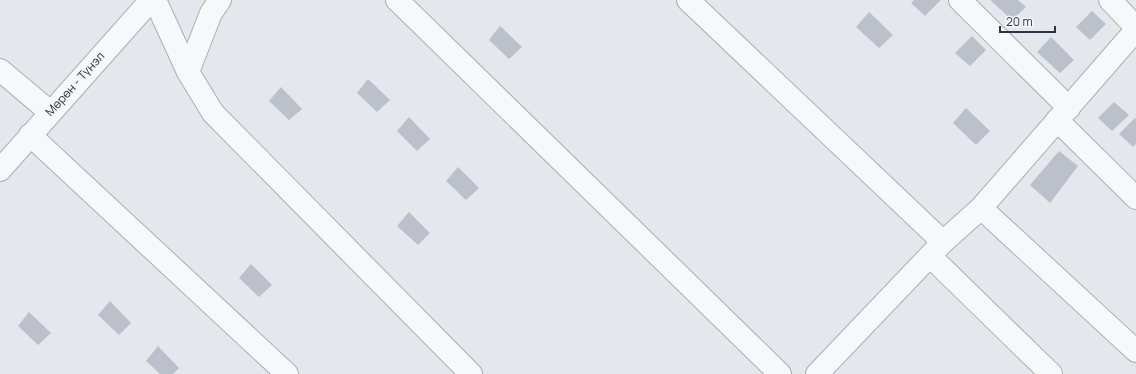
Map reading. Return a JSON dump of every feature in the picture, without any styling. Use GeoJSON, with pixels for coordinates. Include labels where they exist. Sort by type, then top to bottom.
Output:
{"type":"FeatureCollection","features":[{"type":"Feature","properties":{"kind":"street","name":"Мөрөн - Түнэл"},"geometry":{"type":"LineString","coordinates":[[0,170],[151,0]]}},
{"type":"Feature","properties":{"kind":"street"},"geometry":{"type":"LineString","coordinates":[[155,0],[188,72],[213,113],[471,374]]}},
{"type":"Feature","properties":{"kind":"street"},"geometry":{"type":"LineString","coordinates":[[188,72],[211,13],[220,0]]}},
{"type":"Feature","properties":{"kind":"street"},"geometry":{"type":"LineString","coordinates":[[397,0],[780,374]]}},
{"type":"Feature","properties":{"kind":"street"},"geometry":{"type":"LineString","coordinates":[[688,0],[936,249],[1051,374]]}},
{"type":"Feature","properties":{"kind":"street"},"geometry":{"type":"LineString","coordinates":[[960,0],[1063,114],[1136,198]]}},
{"type":"Feature","properties":{"kind":"street"},"geometry":{"type":"LineString","coordinates":[[1110,0],[1136,27]]}},
{"type":"Feature","properties":{"kind":"street"},"geometry":{"type":"LineString","coordinates":[[817,374],[936,249],[981,208],[1136,30]]}},
{"type":"Feature","properties":{"kind":"street"},"geometry":{"type":"LineString","coordinates":[[0,70],[50,112]]}},
{"type":"Feature","properties":{"kind":"street"},"geometry":{"type":"LineString","coordinates":[[30,135],[287,374]]}},
{"type":"Feature","properties":{"kind":"street"},"geometry":{"type":"LineString","coordinates":[[981,208],[1136,351]]}},
{"type":"Feature","properties":{"kind":"building"},"geometry":{"type":"Polygon","coordinates":[[[914,0],[941,0],[925,16],[911,3],[914,0]]]}},
{"type":"Feature","properties":{"kind":"building"},"geometry":{"type":"Polygon","coordinates":[[[990,0],[1018,0],[1026,7],[1012,20],[990,0]]]}},
{"type":"Feature","properties":{"kind":"building"},"geometry":{"type":"Polygon","coordinates":[[[1092,11],[1106,24],[1090,40],[1076,27],[1092,11]]]}},
{"type":"Feature","properties":{"kind":"building"},"geometry":{"type":"Polygon","coordinates":[[[869,12],[893,35],[879,48],[856,27],[869,12]]]}},
{"type":"Feature","properties":{"kind":"building"},"geometry":{"type":"Polygon","coordinates":[[[500,26],[522,47],[509,59],[489,40],[500,26]]]}},
{"type":"Feature","properties":{"kind":"building"},"geometry":{"type":"Polygon","coordinates":[[[972,36],[986,50],[970,66],[955,53],[972,36]]]}},
{"type":"Feature","properties":{"kind":"building"},"geometry":{"type":"Polygon","coordinates":[[[1051,37],[1074,60],[1060,73],[1037,52],[1051,37]]]}},
{"type":"Feature","properties":{"kind":"building"},"geometry":{"type":"Polygon","coordinates":[[[368,79],[390,100],[377,112],[357,93],[368,79]]]}},
{"type":"Feature","properties":{"kind":"building"},"geometry":{"type":"Polygon","coordinates":[[[281,87],[302,109],[289,120],[269,101],[281,87]]]}},
{"type":"Feature","properties":{"kind":"building"},"geometry":{"type":"Polygon","coordinates":[[[1114,102],[1129,115],[1112,131],[1098,118],[1114,102]]]}},
{"type":"Feature","properties":{"kind":"building"},"geometry":{"type":"Polygon","coordinates":[[[966,108],[990,131],[976,145],[953,123],[966,108]]]}},
{"type":"Feature","properties":{"kind":"building"},"geometry":{"type":"Polygon","coordinates":[[[409,117],[430,139],[417,151],[397,131],[409,117]]]}},
{"type":"Feature","properties":{"kind":"building"},"geometry":{"type":"Polygon","coordinates":[[[1135,118],[1136,144],[1133,147],[1119,134],[1135,118]]]}},
{"type":"Feature","properties":{"kind":"building"},"geometry":{"type":"Polygon","coordinates":[[[1059,151],[1078,166],[1050,203],[1030,185],[1059,151]]]}},
{"type":"Feature","properties":{"kind":"building"},"geometry":{"type":"Polygon","coordinates":[[[458,167],[479,188],[466,200],[446,181],[458,167]]]}},
{"type":"Feature","properties":{"kind":"building"},"geometry":{"type":"Polygon","coordinates":[[[409,212],[430,233],[418,245],[397,226],[409,212]]]}},
{"type":"Feature","properties":{"kind":"building"},"geometry":{"type":"Polygon","coordinates":[[[251,264],[272,285],[259,297],[239,278],[251,264]]]}},
{"type":"Feature","properties":{"kind":"building"},"geometry":{"type":"Polygon","coordinates":[[[110,301],[131,323],[119,335],[98,315],[110,301]]]}},
{"type":"Feature","properties":{"kind":"building"},"geometry":{"type":"Polygon","coordinates":[[[29,312],[51,333],[38,345],[18,326],[29,312]]]}},
{"type":"Feature","properties":{"kind":"building"},"geometry":{"type":"Polygon","coordinates":[[[158,346],[179,368],[173,374],[160,374],[146,361],[158,346]]]}}]}
